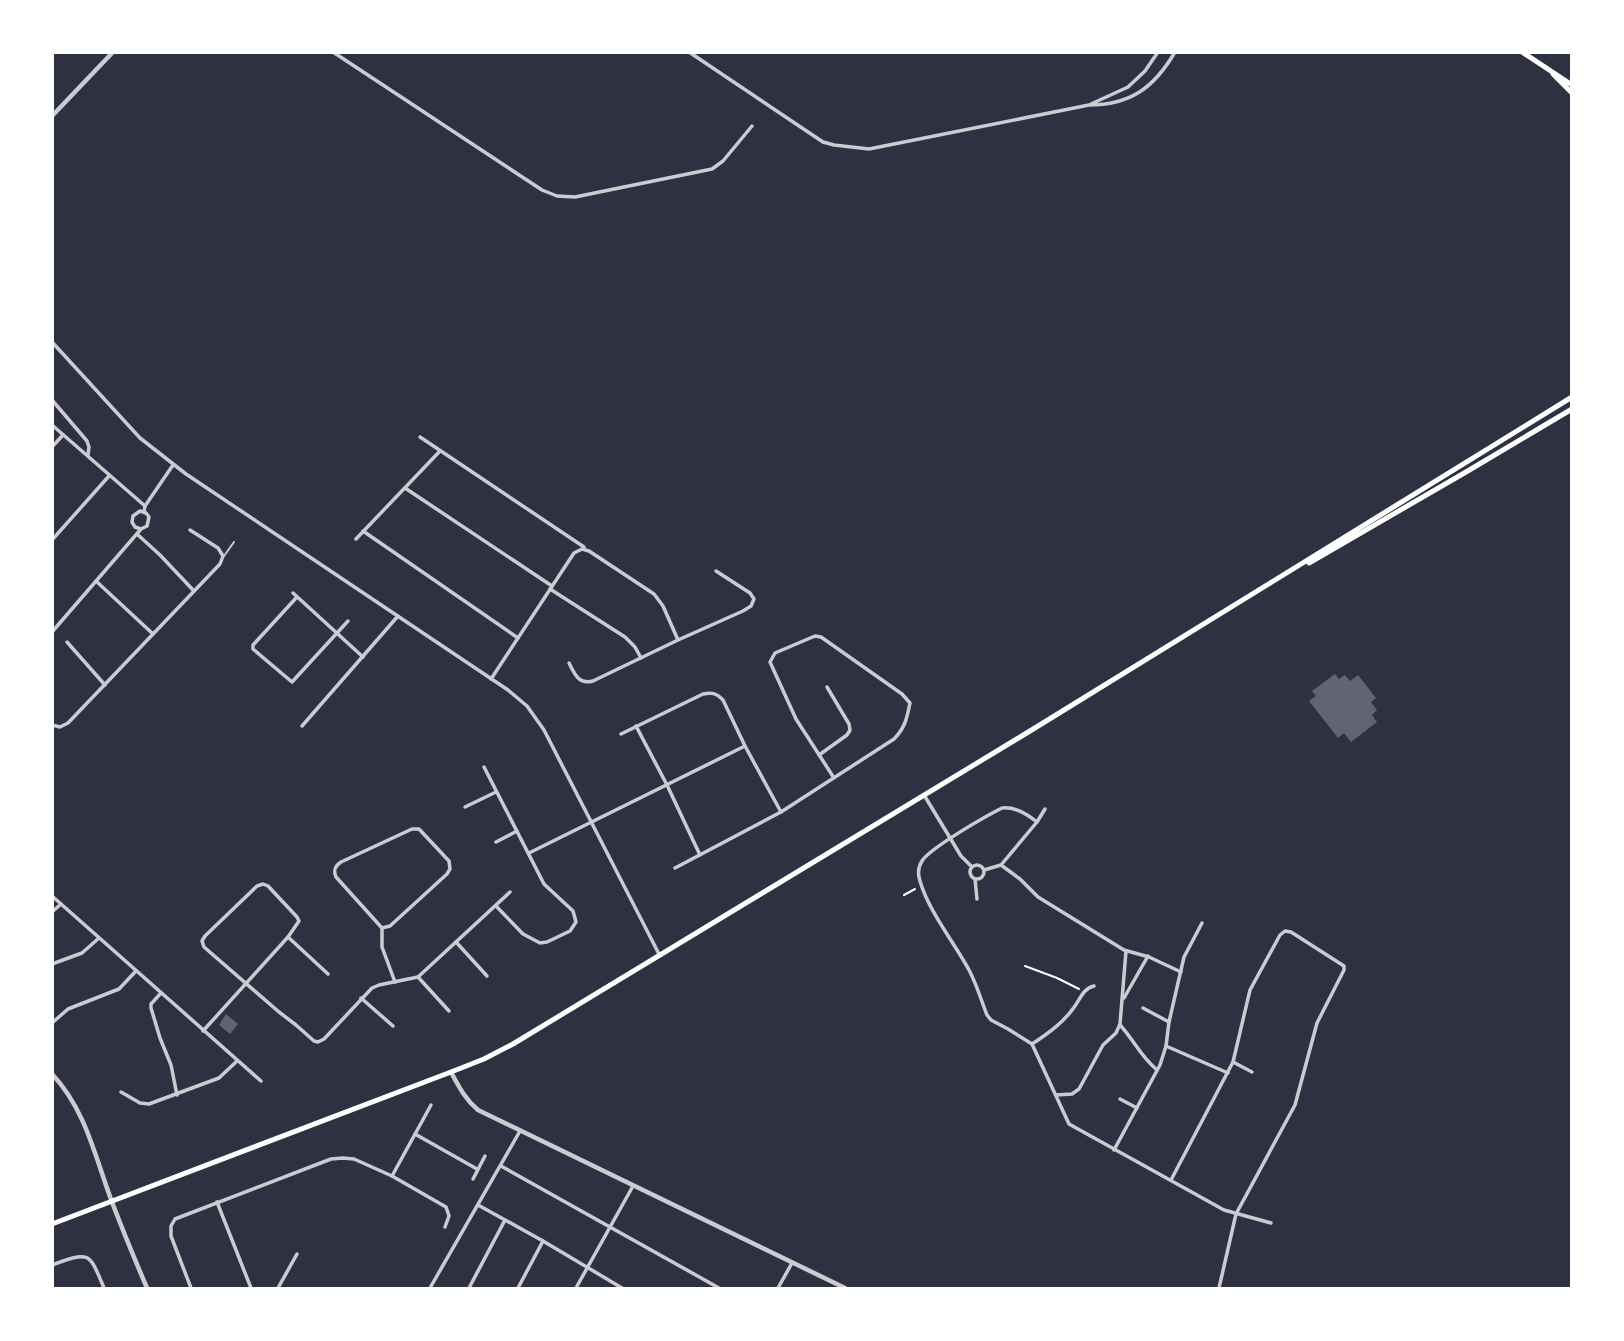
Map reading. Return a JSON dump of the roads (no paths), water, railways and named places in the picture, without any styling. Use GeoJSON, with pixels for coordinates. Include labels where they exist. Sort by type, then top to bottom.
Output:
{"type":"FeatureCollection","features":[{"type":"Feature","properties":{"kind":"main road"},"geometry":{"type":"LineString","coordinates":[[1522,52],[1572,85]]}},
{"type":"Feature","properties":{"kind":"main road"},"geometry":{"type":"LineString","coordinates":[[1550,72],[1572,93]]}},
{"type":"Feature","properties":{"kind":"main road"},"geometry":{"type":"LineString","coordinates":[[52,1224],[451,1072],[513,1044],[1293,570],[1572,397]]}},
{"type":"Feature","properties":{"kind":"main road"},"geometry":{"type":"LineString","coordinates":[[1293,570],[1360,534],[1572,409]]}},
{"type":"Feature","properties":{"kind":"street"},"geometry":{"type":"LineString","coordinates":[[52,116],[113,52]]}},
{"type":"Feature","properties":{"kind":"street"},"geometry":{"type":"LineString","coordinates":[[333,52],[542,190],[557,196],[575,197],[712,169],[752,126]]}},
{"type":"Feature","properties":{"kind":"street"},"geometry":{"type":"LineString","coordinates":[[689,52],[823,142],[869,149],[1089,105],[1106,105],[1144,90],[1164,71],[1175,52]]}},
{"type":"Feature","properties":{"kind":"street"},"geometry":{"type":"LineString","coordinates":[[1089,105],[1128,87],[1145,71],[1158,52]]}},
{"type":"Feature","properties":{"kind":"street"},"geometry":{"type":"LineString","coordinates":[[52,342],[139,438],[173,465],[527,706],[540,722],[660,956]]}},
{"type":"Feature","properties":{"kind":"street"},"geometry":{"type":"LineString","coordinates":[[52,401],[87,441],[87,456]]}},
{"type":"Feature","properties":{"kind":"street"},"geometry":{"type":"LineString","coordinates":[[52,425],[145,506]]}},
{"type":"Feature","properties":{"kind":"street"},"geometry":{"type":"LineString","coordinates":[[52,447],[63,435]]}},
{"type":"Feature","properties":{"kind":"street"},"geometry":{"type":"LineString","coordinates":[[420,437],[654,594],[663,606],[678,640]]}},
{"type":"Feature","properties":{"kind":"street"},"geometry":{"type":"LineString","coordinates":[[356,539],[440,451]]}},
{"type":"Feature","properties":{"kind":"street"},"geometry":{"type":"LineString","coordinates":[[144,512],[145,506],[173,465]]}},
{"type":"Feature","properties":{"kind":"street"},"geometry":{"type":"LineString","coordinates":[[52,540],[109,476]]}},
{"type":"Feature","properties":{"kind":"street"},"geometry":{"type":"LineString","coordinates":[[405,488],[625,637],[635,647],[640,658]]}},
{"type":"Feature","properties":{"kind":"street"},"geometry":{"type":"LineString","coordinates":[[52,632],[141,529],[147,526],[148,516],[144,512],[138,512],[132,517],[134,525],[141,529]]}},
{"type":"Feature","properties":{"kind":"street"},"geometry":{"type":"LineString","coordinates":[[53,727],[68,723],[217,568],[223,556],[218,548],[190,530]]}},
{"type":"Feature","properties":{"kind":"street"},"geometry":{"type":"LineString","coordinates":[[363,531],[518,638]]}},
{"type":"Feature","properties":{"kind":"street"},"geometry":{"type":"LineString","coordinates":[[137,534],[194,591]]}},
{"type":"Feature","properties":{"kind":"street"},"geometry":{"type":"LineString","coordinates":[[491,679],[574,553],[587,550]]}},
{"type":"Feature","properties":{"kind":"street"},"geometry":{"type":"LineString","coordinates":[[569,663],[580,680],[588,682],[743,611],[754,599],[746,589],[716,570]]}},
{"type":"Feature","properties":{"kind":"street"},"geometry":{"type":"LineString","coordinates":[[96,581],[153,634]]}},
{"type":"Feature","properties":{"kind":"street"},"geometry":{"type":"LineString","coordinates":[[348,621],[337,633],[295,680],[292,682],[253,649],[253,645],[295,595],[337,633],[363,657]]}},
{"type":"Feature","properties":{"kind":"street"},"geometry":{"type":"LineString","coordinates":[[302,726],[398,616]]}},
{"type":"Feature","properties":{"kind":"street"},"geometry":{"type":"LineString","coordinates":[[52,626],[62,619]]}},
{"type":"Feature","properties":{"kind":"street"},"geometry":{"type":"LineString","coordinates":[[675,868],[781,812],[834,778],[894,739],[900,733],[910,703],[902,694],[821,637],[815,636],[775,653],[770,662],[796,719],[834,778]]}},
{"type":"Feature","properties":{"kind":"street"},"geometry":{"type":"LineString","coordinates":[[67,642],[104,685]]}},
{"type":"Feature","properties":{"kind":"street"},"geometry":{"type":"LineString","coordinates":[[819,755],[850,730],[827,687]]}},
{"type":"Feature","properties":{"kind":"street"},"geometry":{"type":"LineString","coordinates":[[621,734],[703,694],[717,694],[723,700],[781,812]]}},
{"type":"Feature","properties":{"kind":"street"},"geometry":{"type":"LineString","coordinates":[[636,726],[700,855]]}},
{"type":"Feature","properties":{"kind":"street"},"geometry":{"type":"LineString","coordinates":[[529,853],[745,746]]}},
{"type":"Feature","properties":{"kind":"street"},"geometry":{"type":"LineString","coordinates":[[484,767],[544,884],[573,911],[575,925],[569,931],[540,943],[523,934],[496,906]]}},
{"type":"Feature","properties":{"kind":"street"},"geometry":{"type":"LineString","coordinates":[[466,807],[496,792]]}},
{"type":"Feature","properties":{"kind":"street"},"geometry":{"type":"LineString","coordinates":[[924,795],[961,856],[971,867]]}},
{"type":"Feature","properties":{"kind":"street"},"geometry":{"type":"LineString","coordinates":[[1037,822],[1024,813],[1005,807],[950,839],[923,859],[919,870],[922,886],[969,970],[989,1018],[1032,1044],[1069,1124],[1224,1210],[1270,1223]]}},
{"type":"Feature","properties":{"kind":"street"},"geometry":{"type":"LineString","coordinates":[[984,870],[1001,864],[1045,809]]}},
{"type":"Feature","properties":{"kind":"street"},"geometry":{"type":"LineString","coordinates":[[382,928],[390,926],[450,869],[449,861],[419,829],[412,829],[341,862],[334,870],[338,879],[382,928],[382,947],[395,982]]}},
{"type":"Feature","properties":{"kind":"street"},"geometry":{"type":"LineString","coordinates":[[496,842],[517,831]]}},
{"type":"Feature","properties":{"kind":"street"},"geometry":{"type":"LineString","coordinates":[[1001,864],[1038,897],[1126,951],[1147,956],[1181,972]]}},
{"type":"Feature","properties":{"kind":"street"},"geometry":{"type":"LineString","coordinates":[[971,867],[979,865],[984,870]]}},
{"type":"Feature","properties":{"kind":"street"},"geometry":{"type":"LineString","coordinates":[[971,867],[977,899]]}},
{"type":"Feature","properties":{"kind":"street"},"geometry":{"type":"LineString","coordinates":[[975,879],[982,877],[984,870]]}},
{"type":"Feature","properties":{"kind":"street"},"geometry":{"type":"LineString","coordinates":[[203,1031],[245,984],[288,937],[299,921],[268,886],[257,886],[205,936],[202,941],[204,947],[245,984],[315,1042],[324,1039],[374,987],[418,977],[510,892]]}},
{"type":"Feature","properties":{"kind":"street"},"geometry":{"type":"LineString","coordinates":[[52,896],[261,1081]]}},
{"type":"Feature","properties":{"kind":"street"},"geometry":{"type":"LineString","coordinates":[[52,912],[61,904]]}},
{"type":"Feature","properties":{"kind":"street"},"geometry":{"type":"LineString","coordinates":[[1114,1150],[1157,1070],[1166,1046],[1169,1022],[1187,950],[1202,923]]}},
{"type":"Feature","properties":{"kind":"street"},"geometry":{"type":"LineString","coordinates":[[1171,1180],[1233,1062],[1252,985],[1280,935],[1285,931],[1291,932],[1344,967],[1344,970],[1315,1028],[1296,1105],[1236,1214],[1219,1289]]}},
{"type":"Feature","properties":{"kind":"street"},"geometry":{"type":"LineString","coordinates":[[288,937],[328,974]]}},
{"type":"Feature","properties":{"kind":"street"},"geometry":{"type":"LineString","coordinates":[[52,964],[82,953],[99,938]]}},
{"type":"Feature","properties":{"kind":"street"},"geometry":{"type":"LineString","coordinates":[[456,942],[487,976]]}},
{"type":"Feature","properties":{"kind":"street"},"geometry":{"type":"LineString","coordinates":[[1056,1095],[1072,1094],[1079,1089],[1103,1045],[1120,1025],[1126,951]]}},
{"type":"Feature","properties":{"kind":"street"},"geometry":{"type":"LineString","coordinates":[[1123,1000],[1147,956]]}},
{"type":"Feature","properties":{"kind":"street"},"geometry":{"type":"LineString","coordinates":[[52,1023],[68,1009],[119,989],[136,971]]}},
{"type":"Feature","properties":{"kind":"street"},"geometry":{"type":"LineString","coordinates":[[418,977],[449,1011]]}},
{"type":"Feature","properties":{"kind":"street"},"geometry":{"type":"LineString","coordinates":[[1032,1044],[1067,1017],[1084,991],[1094,985]]}},
{"type":"Feature","properties":{"kind":"street"},"geometry":{"type":"LineString","coordinates":[[161,993],[151,1004],[151,1008],[171,1065],[177,1095]]}},
{"type":"Feature","properties":{"kind":"street"},"geometry":{"type":"LineString","coordinates":[[361,998],[393,1026]]}},
{"type":"Feature","properties":{"kind":"street"},"geometry":{"type":"LineString","coordinates":[[1143,1008],[1169,1022]]}},
{"type":"Feature","properties":{"kind":"street"},"geometry":{"type":"LineString","coordinates":[[1120,1025],[1143,1058],[1157,1070]]}},
{"type":"Feature","properties":{"kind":"street"},"geometry":{"type":"LineString","coordinates":[[1166,1046],[1228,1073]]}},
{"type":"Feature","properties":{"kind":"street"},"geometry":{"type":"LineString","coordinates":[[121,1092],[145,1104],[155,1102],[219,1078],[237,1060]]}},
{"type":"Feature","properties":{"kind":"street"},"geometry":{"type":"LineString","coordinates":[[1233,1062],[1252,1072]]}},
{"type":"Feature","properties":{"kind":"street"},"geometry":{"type":"LineString","coordinates":[[451,1072],[468,1102],[478,1110],[845,1289]]}},
{"type":"Feature","properties":{"kind":"street"},"geometry":{"type":"LineString","coordinates":[[52,1074],[62,1083],[77,1107],[147,1289]]}},
{"type":"Feature","properties":{"kind":"street"},"geometry":{"type":"LineString","coordinates":[[1121,1099],[1137,1109]]}},
{"type":"Feature","properties":{"kind":"street"},"geometry":{"type":"LineString","coordinates":[[392,1176],[430,1105]]}},
{"type":"Feature","properties":{"kind":"street"},"geometry":{"type":"LineString","coordinates":[[430,1289],[520,1131]]}},
{"type":"Feature","properties":{"kind":"street"},"geometry":{"type":"LineString","coordinates":[[415,1134],[477,1169]]}},
{"type":"Feature","properties":{"kind":"street"},"geometry":{"type":"LineString","coordinates":[[472,1179],[485,1156]]}},
{"type":"Feature","properties":{"kind":"street"},"geometry":{"type":"LineString","coordinates":[[191,1289],[170,1236],[171,1226],[178,1217],[331,1159],[354,1159],[392,1176],[446,1207],[449,1216],[446,1227]]}},
{"type":"Feature","properties":{"kind":"street"},"geometry":{"type":"LineString","coordinates":[[501,1166],[719,1289]]}},
{"type":"Feature","properties":{"kind":"street"},"geometry":{"type":"LineString","coordinates":[[576,1289],[633,1186]]}},
{"type":"Feature","properties":{"kind":"street"},"geometry":{"type":"LineString","coordinates":[[217,1202],[251,1289]]}},
{"type":"Feature","properties":{"kind":"street"},"geometry":{"type":"LineString","coordinates":[[478,1205],[622,1289]]}},
{"type":"Feature","properties":{"kind":"street"},"geometry":{"type":"LineString","coordinates":[[469,1289],[505,1220]]}},
{"type":"Feature","properties":{"kind":"street"},"geometry":{"type":"LineString","coordinates":[[518,1289],[543,1241]]}},
{"type":"Feature","properties":{"kind":"street"},"geometry":{"type":"LineString","coordinates":[[278,1289],[297,1254]]}},
{"type":"Feature","properties":{"kind":"street"},"geometry":{"type":"LineString","coordinates":[[52,1265],[80,1256],[88,1257],[104,1289]]}},
{"type":"Feature","properties":{"kind":"street"},"geometry":{"type":"LineString","coordinates":[[778,1289],[792,1263]]}},
{"type":"Feature","properties":{"kind":"lane"},"geometry":{"type":"LineString","coordinates":[[223,556],[234,542]]}}]}
